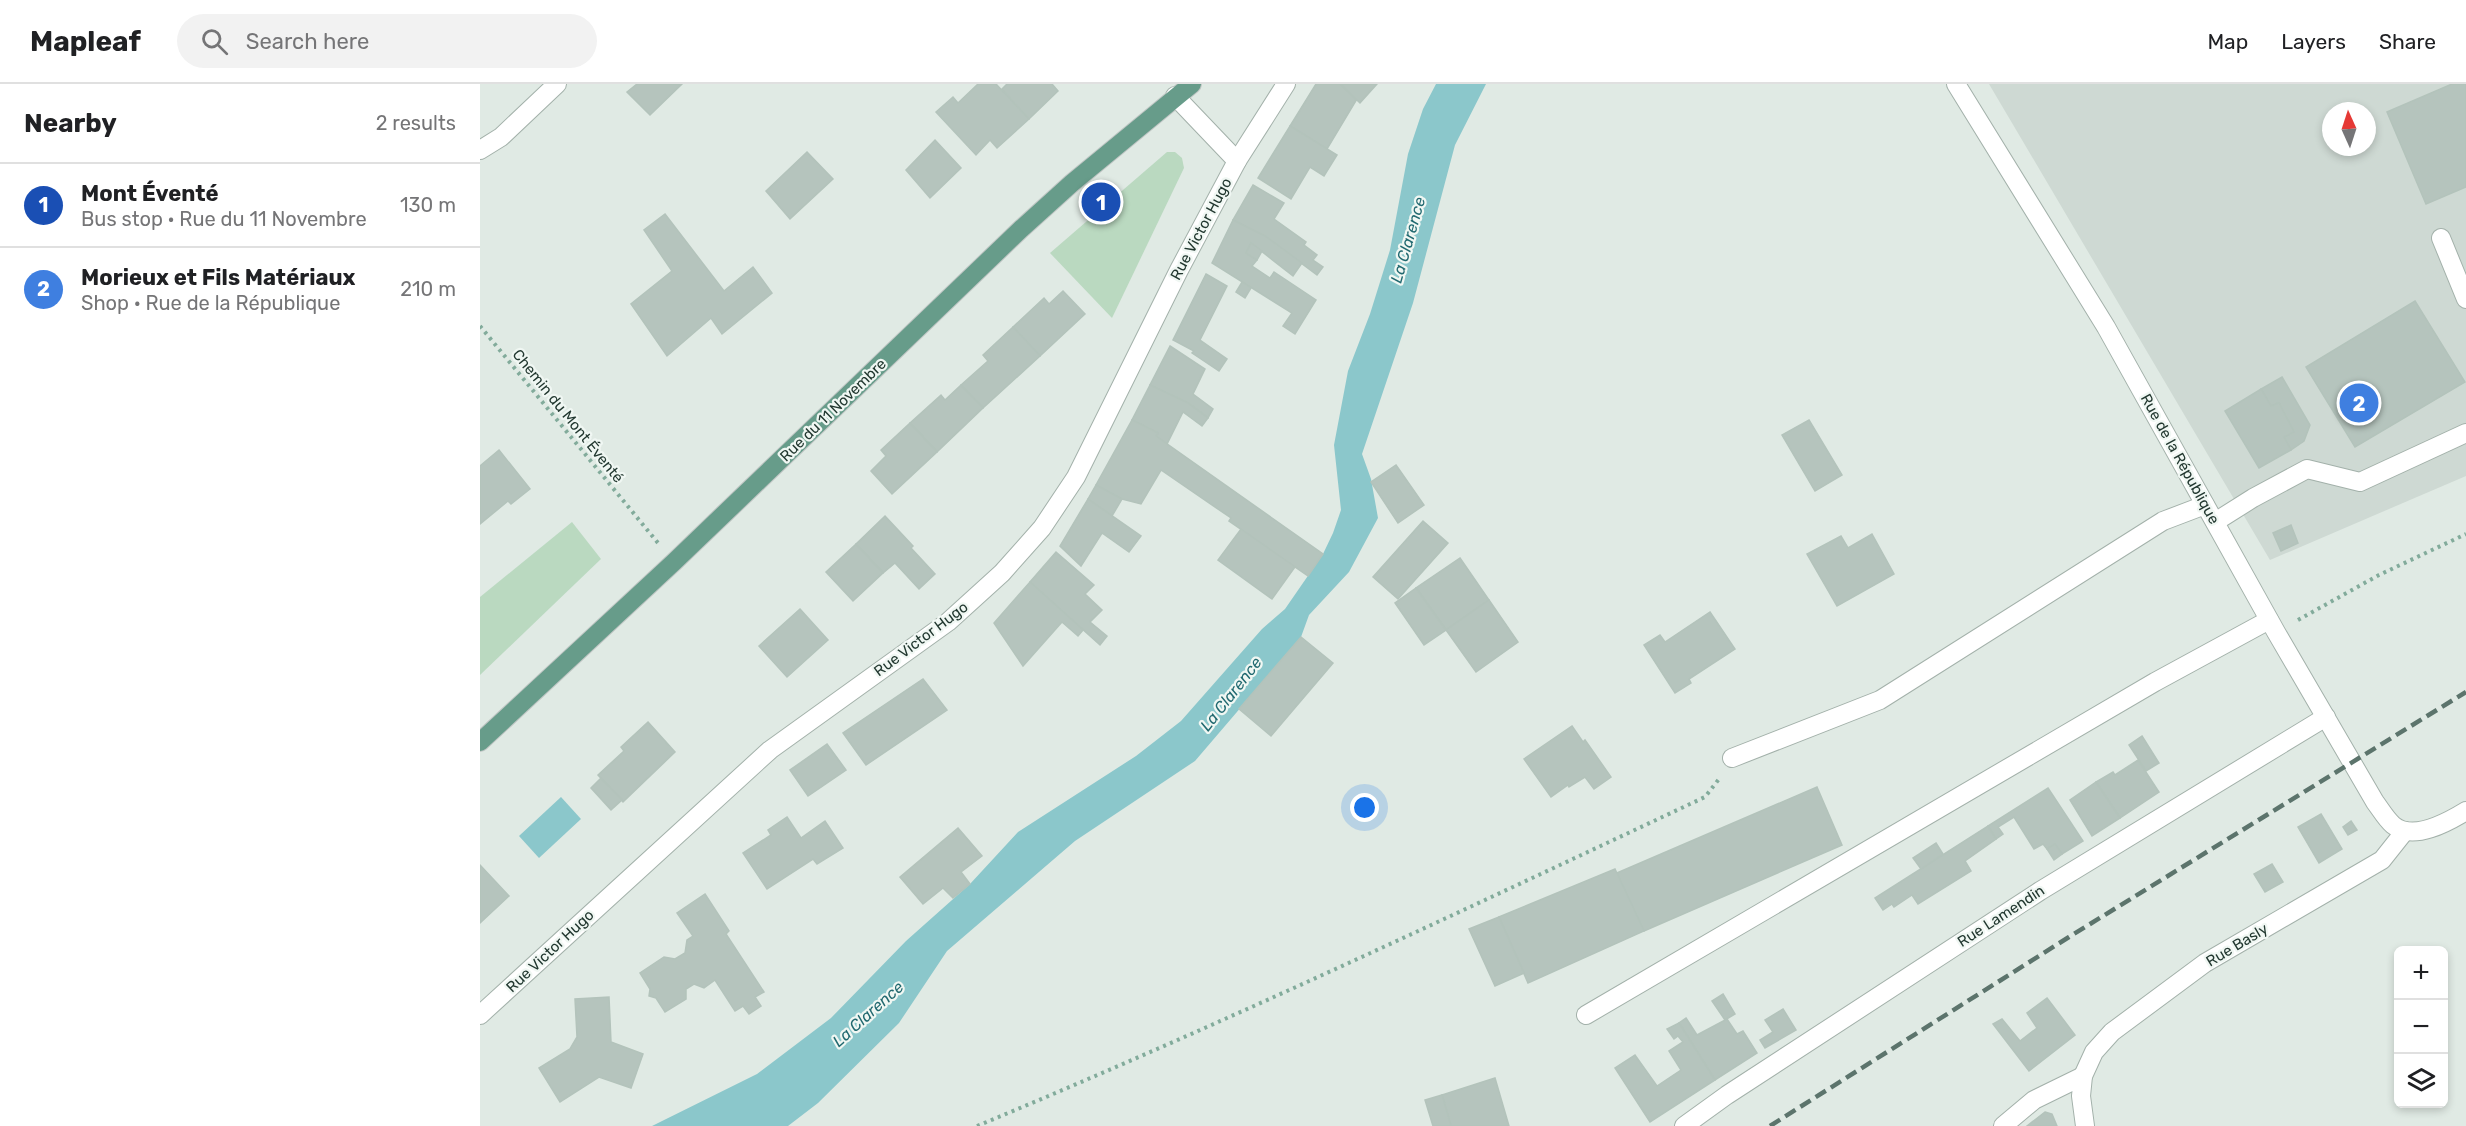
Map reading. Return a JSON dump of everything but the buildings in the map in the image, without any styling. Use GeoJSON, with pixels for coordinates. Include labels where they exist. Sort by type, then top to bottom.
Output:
{"type":"FeatureCollection","features":[{"type":"Feature","properties":{"kind":"main road","name":"Rue du 11 Novembre"},"geometry":{"type":"LineString","coordinates":[[480,742],[674,562],[1021,229],[1175,96],[1192,84]]}},
{"type":"Feature","properties":{"kind":"street"},"geometry":{"type":"LineString","coordinates":[[480,150],[501,137],[557,84]]}},
{"type":"Feature","properties":{"kind":"street","name":"Rue Victor Hugo"},"geometry":{"type":"LineString","coordinates":[[480,1015],[770,750],[948,622],[1002,573],[1042,528],[1076,477],[1179,270],[1237,161],[1286,84]]}},
{"type":"Feature","properties":{"kind":"street","name":"Rue de la République"},"geometry":{"type":"LineString","coordinates":[[1956,84],[2106,327],[2273,626],[2375,802],[2395,827],[2405,831]]}},
{"type":"Feature","properties":{"kind":"street","name":"Rue Victor Hugo"},"geometry":{"type":"LineString","coordinates":[[1175,96],[1237,161]]}},
{"type":"Feature","properties":{"kind":"street"},"geometry":{"type":"LineString","coordinates":[[2441,238],[2466,299]]}},
{"type":"Feature","properties":{"kind":"street"},"geometry":{"type":"LineString","coordinates":[[2215,522],[2253,498],[2307,469],[2360,482],[2466,433]]}},
{"type":"Feature","properties":{"kind":"street"},"geometry":{"type":"LineString","coordinates":[[1732,759],[1880,700],[2163,521],[2205,505]]}},
{"type":"Feature","properties":{"kind":"street"},"geometry":{"type":"LineString","coordinates":[[1586,1015],[2155,682],[2273,626]]}},
{"type":"Feature","properties":{"kind":"street","name":"Rue Lamendin"},"geometry":{"type":"LineString","coordinates":[[1683,1126],[2040,891],[2325,717]]}},
{"type":"Feature","properties":{"kind":"street"},"geometry":{"type":"LineString","coordinates":[[2405,831],[2421,831],[2466,812]]}},
{"type":"Feature","properties":{"kind":"street","name":"Rue Basly"},"geometry":{"type":"LineString","coordinates":[[2083,1076],[2094,1052],[2112,1032],[2157,997],[2205,963],[2382,861],[2397,845],[2405,831]]}},
{"type":"Feature","properties":{"kind":"street"},"geometry":{"type":"LineString","coordinates":[[2002,1126],[2034,1100],[2083,1076]]}},
{"type":"Feature","properties":{"kind":"street"},"geometry":{"type":"LineString","coordinates":[[2083,1076],[2081,1096],[2085,1126]]}},
{"type":"Feature","properties":{"kind":"path","name":"Chemin du Mont Éventé"},"geometry":{"type":"LineString","coordinates":[[480,326],[638,520]]}},
{"type":"Feature","properties":{"kind":"path"},"geometry":{"type":"LineString","coordinates":[[2273,626],[2466,534]]}},
{"type":"Feature","properties":{"kind":"path"},"geometry":{"type":"LineString","coordinates":[[977,1126],[1134,1061],[1705,797]]}},
{"type":"Feature","properties":{"kind":"shaded area"},"geometry":{"type":"Polygon","coordinates":[[[1989,84],[2466,84],[2466,476],[2270,560],[1989,84]]]}},
{"type":"Feature","properties":{"kind":"green space"},"geometry":{"type":"Polygon","coordinates":[[[1167,152],[1175,152],[1182,158],[1184,168],[1112,318],[1050,253],[1167,152]]]}},
{"type":"Feature","properties":{"kind":"green space"},"geometry":{"type":"Polygon","coordinates":[[[572,522],[601,559],[480,675],[480,597],[572,522]]]}},
{"type":"Feature","properties":{"kind":"water","name":"La Clarence"},"geometry":{"type":"Polygon","coordinates":[[[1436,84],[1486,84],[1455,145],[1413,303],[1362,454],[1371,479],[1378,518],[1349,572],[1309,615],[1301,637],[1195,761],[1075,841],[947,951],[899,1023],[818,1103],[788,1126],[652,1126],[757,1074],[831,1018],[906,941],[970,884],[1018,832],[1136,756],[1181,721],[1262,629],[1285,609],[1323,554],[1341,510],[1334,445],[1348,371],[1370,314],[1390,250],[1408,154],[1423,109],[1436,84]]]}},
{"type":"Feature","properties":{"kind":"water"},"geometry":{"type":"Polygon","coordinates":[[[561,797],[581,819],[539,858],[519,836],[561,797]]]}},
{"type":"Feature","properties":{"kind":"railway"},"geometry":{"type":"LineString","coordinates":[[1770,1126],[2069,937],[2466,692]]}},
{"type":"Feature","properties":{"kind":"place","name":"Mont Éventé"},"geometry":{"type":"Point","coordinates":[1101,202]}},
{"type":"Feature","properties":{"kind":"place","name":"Morieux et Fils Matériaux"},"geometry":{"type":"Point","coordinates":[2359,403]}}]}
